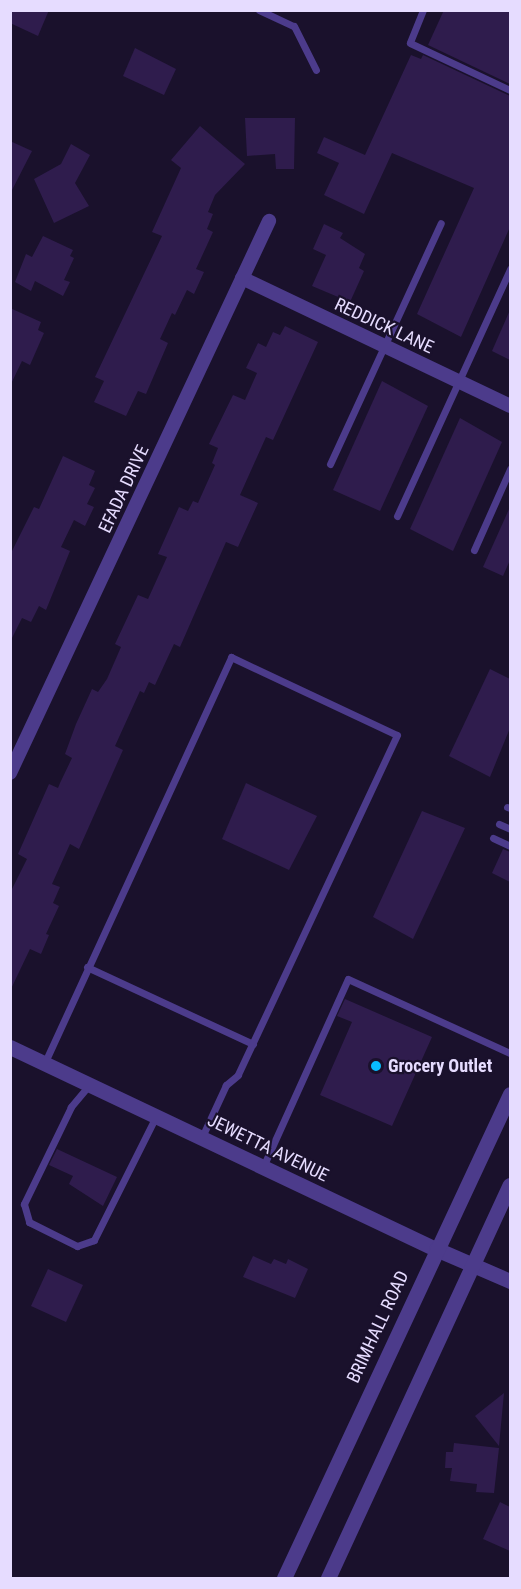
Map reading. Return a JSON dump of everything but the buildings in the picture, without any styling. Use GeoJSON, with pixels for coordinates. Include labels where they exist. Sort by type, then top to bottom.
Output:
{"type":"FeatureCollection","features":[{"type":"Feature","properties":{"kind":"street","name":"EFADA DRIVE"},"geometry":{"type":"LineString","coordinates":[[10,773],[269,221]]}},
{"type":"Feature","properties":{"kind":"street","name":"REDDICK LANE"},"geometry":{"type":"LineString","coordinates":[[242,279],[510,406]]}},
{"type":"Feature","properties":{"kind":"street","name":"JEWETTA AVENUE"},"geometry":{"type":"LineString","coordinates":[[10,1047],[436,1250],[510,1281]]}},
{"type":"Feature","properties":{"kind":"street","name":"BRIMHALL ROAD"},"geometry":{"type":"LineString","coordinates":[[284,1578],[510,1094]]}},
{"type":"Feature","properties":{"kind":"street"},"geometry":{"type":"LineString","coordinates":[[327,1578],[476,1265],[510,1185]]}},
{"type":"Feature","properties":{"kind":"lane"},"geometry":{"type":"LineString","coordinates":[[259,10],[294,26],[316,70]]}},
{"type":"Feature","properties":{"kind":"lane"},"geometry":{"type":"LineString","coordinates":[[423,10],[410,43],[510,90]]}},
{"type":"Feature","properties":{"kind":"lane"},"geometry":{"type":"LineString","coordinates":[[330,464],[441,223]]}},
{"type":"Feature","properties":{"kind":"lane"},"geometry":{"type":"LineString","coordinates":[[397,516],[510,268]]}},
{"type":"Feature","properties":{"kind":"lane"},"geometry":{"type":"LineString","coordinates":[[474,550],[510,468]]}},
{"type":"Feature","properties":{"kind":"lane"},"geometry":{"type":"LineString","coordinates":[[45,1063],[87,967],[231,657],[397,735],[238,1075],[226,1085],[202,1137]]}},
{"type":"Feature","properties":{"kind":"lane"},"geometry":{"type":"LineString","coordinates":[[500,824],[510,829]]}},
{"type":"Feature","properties":{"kind":"lane"},"geometry":{"type":"LineString","coordinates":[[493,838],[510,846]]}},
{"type":"Feature","properties":{"kind":"lane"},"geometry":{"type":"LineString","coordinates":[[87,967],[253,1044]]}},
{"type":"Feature","properties":{"kind":"lane"},"geometry":{"type":"LineString","coordinates":[[263,1167],[348,979],[510,1053]]}},
{"type":"Feature","properties":{"kind":"lane"},"geometry":{"type":"LineString","coordinates":[[90,1084],[71,1107],[24,1204],[29,1222],[77,1246],[94,1240],[156,1116]]}},
{"type":"Feature","properties":{"kind":"place","name":"Grocery Outlet"},"geometry":{"type":"Point","coordinates":[376,1066]}}]}
